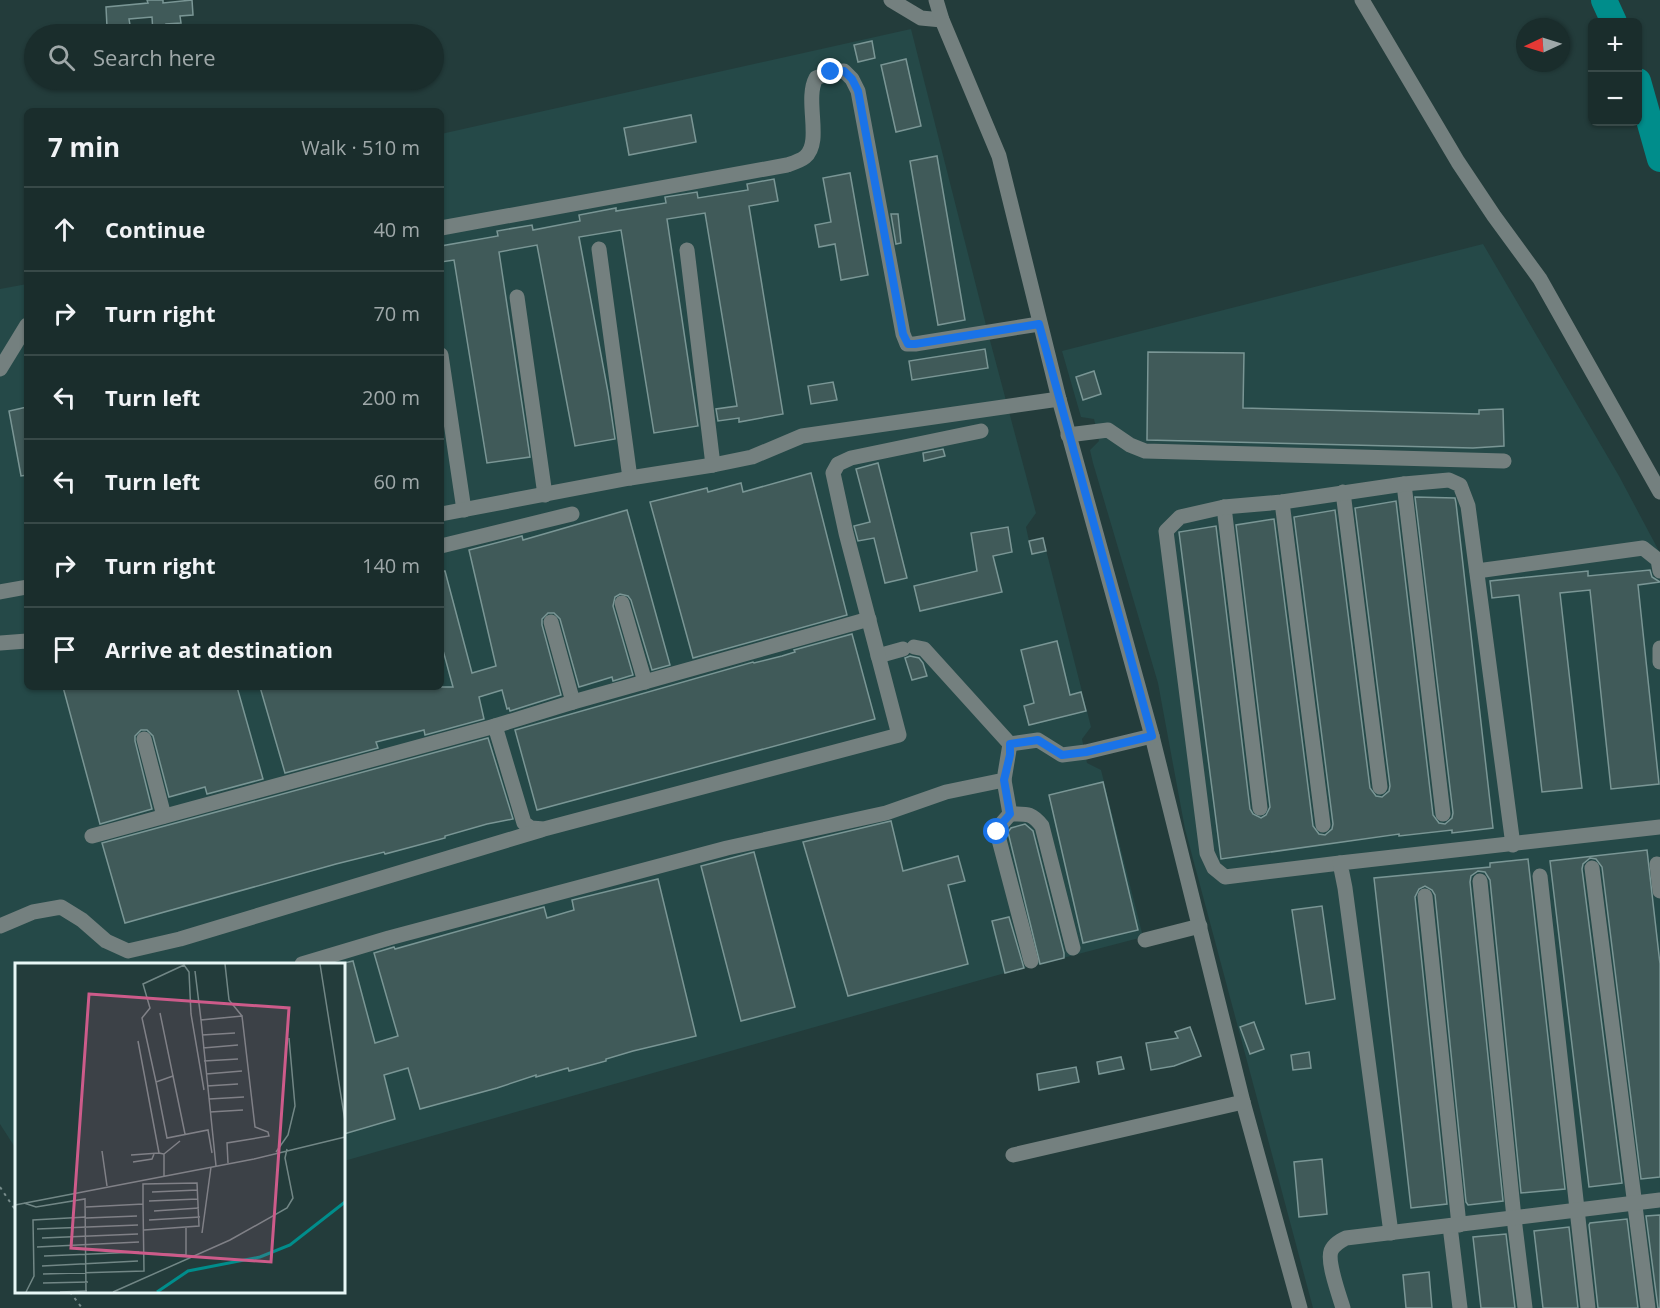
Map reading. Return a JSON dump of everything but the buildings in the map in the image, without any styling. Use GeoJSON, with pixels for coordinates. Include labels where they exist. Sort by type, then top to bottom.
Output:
{"type":"FeatureCollection","features":[{"type":"Feature","properties":{"kind":"street"},"geometry":{"type":"LineString","coordinates":[[891,0],[921,18],[942,20]]}},
{"type":"Feature","properties":{"kind":"street"},"geometry":{"type":"LineString","coordinates":[[936,0],[942,20],[999,156],[1068,435],[1152,736],[1243,1102],[1300,1308]]}},
{"type":"Feature","properties":{"kind":"street"},"geometry":{"type":"LineString","coordinates":[[1362,0],[1458,162],[1540,279],[1660,492]]}},
{"type":"Feature","properties":{"kind":"street"},"geometry":{"type":"LineString","coordinates":[[444,227],[787,165],[804,158],[811,150],[812,87],[816,78],[831,72],[844,71],[852,79],[858,91],[903,334],[908,344],[1039,324]]}},
{"type":"Feature","properties":{"kind":"street"},"geometry":{"type":"LineString","coordinates":[[599,249],[630,478]]}},
{"type":"Feature","properties":{"kind":"street"},"geometry":{"type":"LineString","coordinates":[[687,250],[713,465]]}},
{"type":"Feature","properties":{"kind":"street"},"geometry":{"type":"LineString","coordinates":[[517,297],[545,495]]}},
{"type":"Feature","properties":{"kind":"street"},"geometry":{"type":"LineString","coordinates":[[0,369],[24,330]]}},
{"type":"Feature","properties":{"kind":"street"},"geometry":{"type":"LineString","coordinates":[[444,375],[464,510]]}},
{"type":"Feature","properties":{"kind":"street"},"geometry":{"type":"LineString","coordinates":[[444,513],[752,457],[802,436],[1059,399]]}},
{"type":"Feature","properties":{"kind":"street"},"geometry":{"type":"LineString","coordinates":[[1068,435],[1108,430],[1145,452],[1504,461]]}},
{"type":"Feature","properties":{"kind":"street"},"geometry":{"type":"LineString","coordinates":[[0,926],[33,912],[61,907],[82,920],[106,941],[129,951],[180,939],[544,829],[899,735],[846,532],[833,473],[838,464],[851,458],[981,431]]}},
{"type":"Feature","properties":{"kind":"street"},"geometry":{"type":"LineString","coordinates":[[1512,845],[1468,506],[1460,485],[1449,480],[1404,484],[1282,502],[1224,507],[1180,517],[1166,531],[1207,853],[1214,868],[1225,877],[1340,862],[1512,845],[1660,827]]}},
{"type":"Feature","properties":{"kind":"street"},"geometry":{"type":"LineString","coordinates":[[1404,484],[1443,814]]}},
{"type":"Feature","properties":{"kind":"street"},"geometry":{"type":"LineString","coordinates":[[1343,492],[1380,787]]}},
{"type":"Feature","properties":{"kind":"street"},"geometry":{"type":"LineString","coordinates":[[1282,502],[1323,825]]}},
{"type":"Feature","properties":{"kind":"street"},"geometry":{"type":"LineString","coordinates":[[1224,507],[1260,808]]}},
{"type":"Feature","properties":{"kind":"street"},"geometry":{"type":"LineString","coordinates":[[444,545],[572,514]]}},
{"type":"Feature","properties":{"kind":"street"},"geometry":{"type":"LineString","coordinates":[[1477,571],[1643,548],[1658,560],[1660,571]]}},
{"type":"Feature","properties":{"kind":"street"},"geometry":{"type":"LineString","coordinates":[[0,592],[24,588]]}},
{"type":"Feature","properties":{"kind":"street"},"geometry":{"type":"LineString","coordinates":[[622,603],[645,682]]}},
{"type":"Feature","properties":{"kind":"street"},"geometry":{"type":"LineString","coordinates":[[92,836],[495,726],[869,619]]}},
{"type":"Feature","properties":{"kind":"street"},"geometry":{"type":"LineString","coordinates":[[551,622],[573,702]]}},
{"type":"Feature","properties":{"kind":"street"},"geometry":{"type":"LineString","coordinates":[[0,642],[24,640]]}},
{"type":"Feature","properties":{"kind":"street"},"geometry":{"type":"LineString","coordinates":[[878,656],[908,648],[924,649],[1010,744],[1010,755],[1004,780],[1010,814]]}},
{"type":"Feature","properties":{"kind":"street"},"geometry":{"type":"LineString","coordinates":[[1660,648],[1660,662]]}},
{"type":"Feature","properties":{"kind":"street"},"geometry":{"type":"LineString","coordinates":[[495,726],[524,823],[531,828],[544,829]]}},
{"type":"Feature","properties":{"kind":"street"},"geometry":{"type":"LineString","coordinates":[[1010,744],[1038,740],[1062,755],[1086,752],[1152,736]]}},
{"type":"Feature","properties":{"kind":"street"},"geometry":{"type":"LineString","coordinates":[[144,739],[164,816]]}},
{"type":"Feature","properties":{"kind":"street"},"geometry":{"type":"LineString","coordinates":[[305,963],[389,938],[727,848],[886,813],[946,792],[1004,780]]}},
{"type":"Feature","properties":{"kind":"street"},"geometry":{"type":"LineString","coordinates":[[1031,961],[997,832],[1010,814],[1035,816],[1042,825],[1073,948]]}},
{"type":"Feature","properties":{"kind":"street"},"geometry":{"type":"LineString","coordinates":[[1340,862],[1391,1233]]}},
{"type":"Feature","properties":{"kind":"street"},"geometry":{"type":"LineString","coordinates":[[1657,864],[1660,891]]}},
{"type":"Feature","properties":{"kind":"street"},"geometry":{"type":"LineString","coordinates":[[1592,868],[1648,1308]]}},
{"type":"Feature","properties":{"kind":"street"},"geometry":{"type":"LineString","coordinates":[[1540,876],[1588,1308]]}},
{"type":"Feature","properties":{"kind":"street"},"geometry":{"type":"LineString","coordinates":[[1480,881],[1525,1308]]}},
{"type":"Feature","properties":{"kind":"street"},"geometry":{"type":"LineString","coordinates":[[1425,897],[1460,1308]]}},
{"type":"Feature","properties":{"kind":"street"},"geometry":{"type":"LineString","coordinates":[[1145,940],[1200,926]]}},
{"type":"Feature","properties":{"kind":"street"},"geometry":{"type":"LineString","coordinates":[[1013,1155],[1243,1102]]}},
{"type":"Feature","properties":{"kind":"street"},"geometry":{"type":"LineString","coordinates":[[1343,1308],[1330,1261],[1331,1251],[1338,1242],[1346,1238],[1660,1200]]}},
{"type":"Feature","properties":{"kind":"path"},"geometry":{"type":"LineString","coordinates":[[0,1187],[15,1210]]}},
{"type":"Feature","properties":{"kind":"path"},"geometry":{"type":"LineString","coordinates":[[71,1293],[82,1308]]}},
{"type":"Feature","properties":{"kind":"shaded area"},"geometry":{"type":"Polygon","coordinates":[[[911,29],[1036,513],[1026,527],[1029,541],[1043,538],[1091,727],[1082,739],[1087,763],[1101,770],[1143,937],[1005,973],[345,1161],[345,963],[15,963],[15,1147],[0,1124],[0,289],[24,285],[24,690],[444,690],[444,133],[911,29]]]}},
{"type":"Feature","properties":{"kind":"shaded area"},"geometry":{"type":"Polygon","coordinates":[[[1483,244],[1619,476],[1660,553],[1660,1308],[1313,1308],[1185,829],[1158,683],[1093,463],[1090,450],[1099,441],[1094,419],[1081,417],[1062,351],[1483,244]]]}},
{"type":"Feature","properties":{"kind":"waterway"},"geometry":{"type":"LineString","coordinates":[[1604,0],[1612,18]]}},
{"type":"Feature","properties":{"kind":"waterway"},"geometry":{"type":"LineString","coordinates":[[1642,95],[1660,159]]}},
{"type":"Feature","properties":{"kind":"route"},"geometry":{"type":"LineString","coordinates":[[831,72],[844,71],[852,79],[858,91],[903,334],[908,344],[1039,324],[1152,736],[1086,752],[1062,755],[1038,740],[1010,744],[1010,755],[1004,780],[1010,814],[1002,822],[997,832]]}}]}
